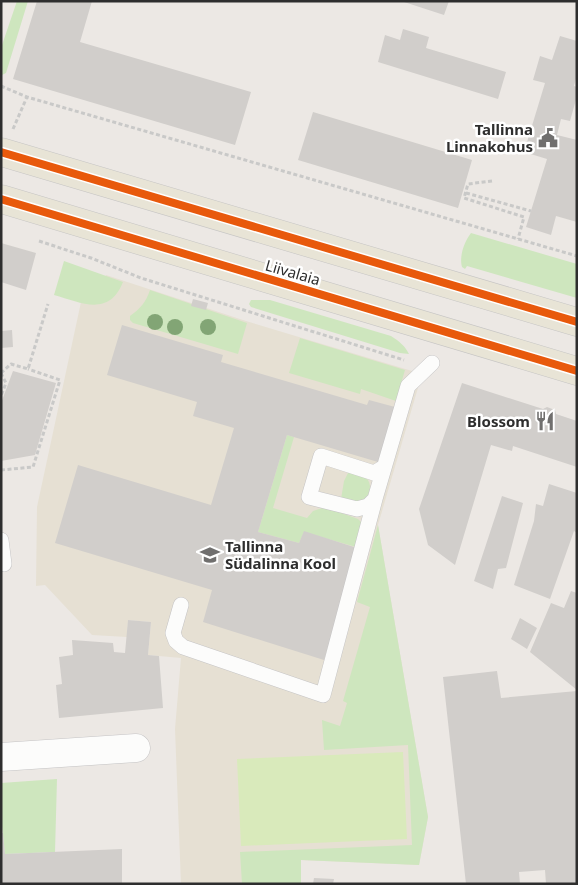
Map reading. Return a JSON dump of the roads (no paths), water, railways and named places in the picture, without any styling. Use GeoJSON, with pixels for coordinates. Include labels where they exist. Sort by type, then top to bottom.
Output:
{"type":"FeatureCollection","features":[{"type":"Feature","properties":{"kind":"main road"},"geometry":{"type":"LineString","coordinates":[[6,143],[577,322]]}},
{"type":"Feature","properties":{"kind":"main road","name":"Liivalaia"},"geometry":{"type":"LineString","coordinates":[[1,199],[577,371]]}},
{"type":"Feature","properties":{"kind":"street"},"geometry":{"type":"LineString","coordinates":[[1,757],[136,748]]}},
{"type":"Feature","properties":{"kind":"lane"},"geometry":{"type":"LineString","coordinates":[[181,605],[173,632],[176,641],[183,647],[323,695],[375,499],[408,386],[432,363]]}},
{"type":"Feature","properties":{"kind":"lane"},"geometry":{"type":"LineString","coordinates":[[375,499],[368,506],[357,509],[309,497],[320,456],[374,473],[384,467]]}},
{"type":"Feature","properties":{"kind":"lane"},"geometry":{"type":"LineString","coordinates":[[1,540],[4,564]]}},
{"type":"Feature","properties":{"kind":"place","name":"Tallinna Linnakohus"},"geometry":{"type":"Point","coordinates":[548,138]}},
{"type":"Feature","properties":{"kind":"place","name":"Blossom"},"geometry":{"type":"Point","coordinates":[545,421]}},
{"type":"Feature","properties":{"kind":"place","name":"Tallinna Südalinna Kool"},"geometry":{"type":"Point","coordinates":[210,555]}}]}
